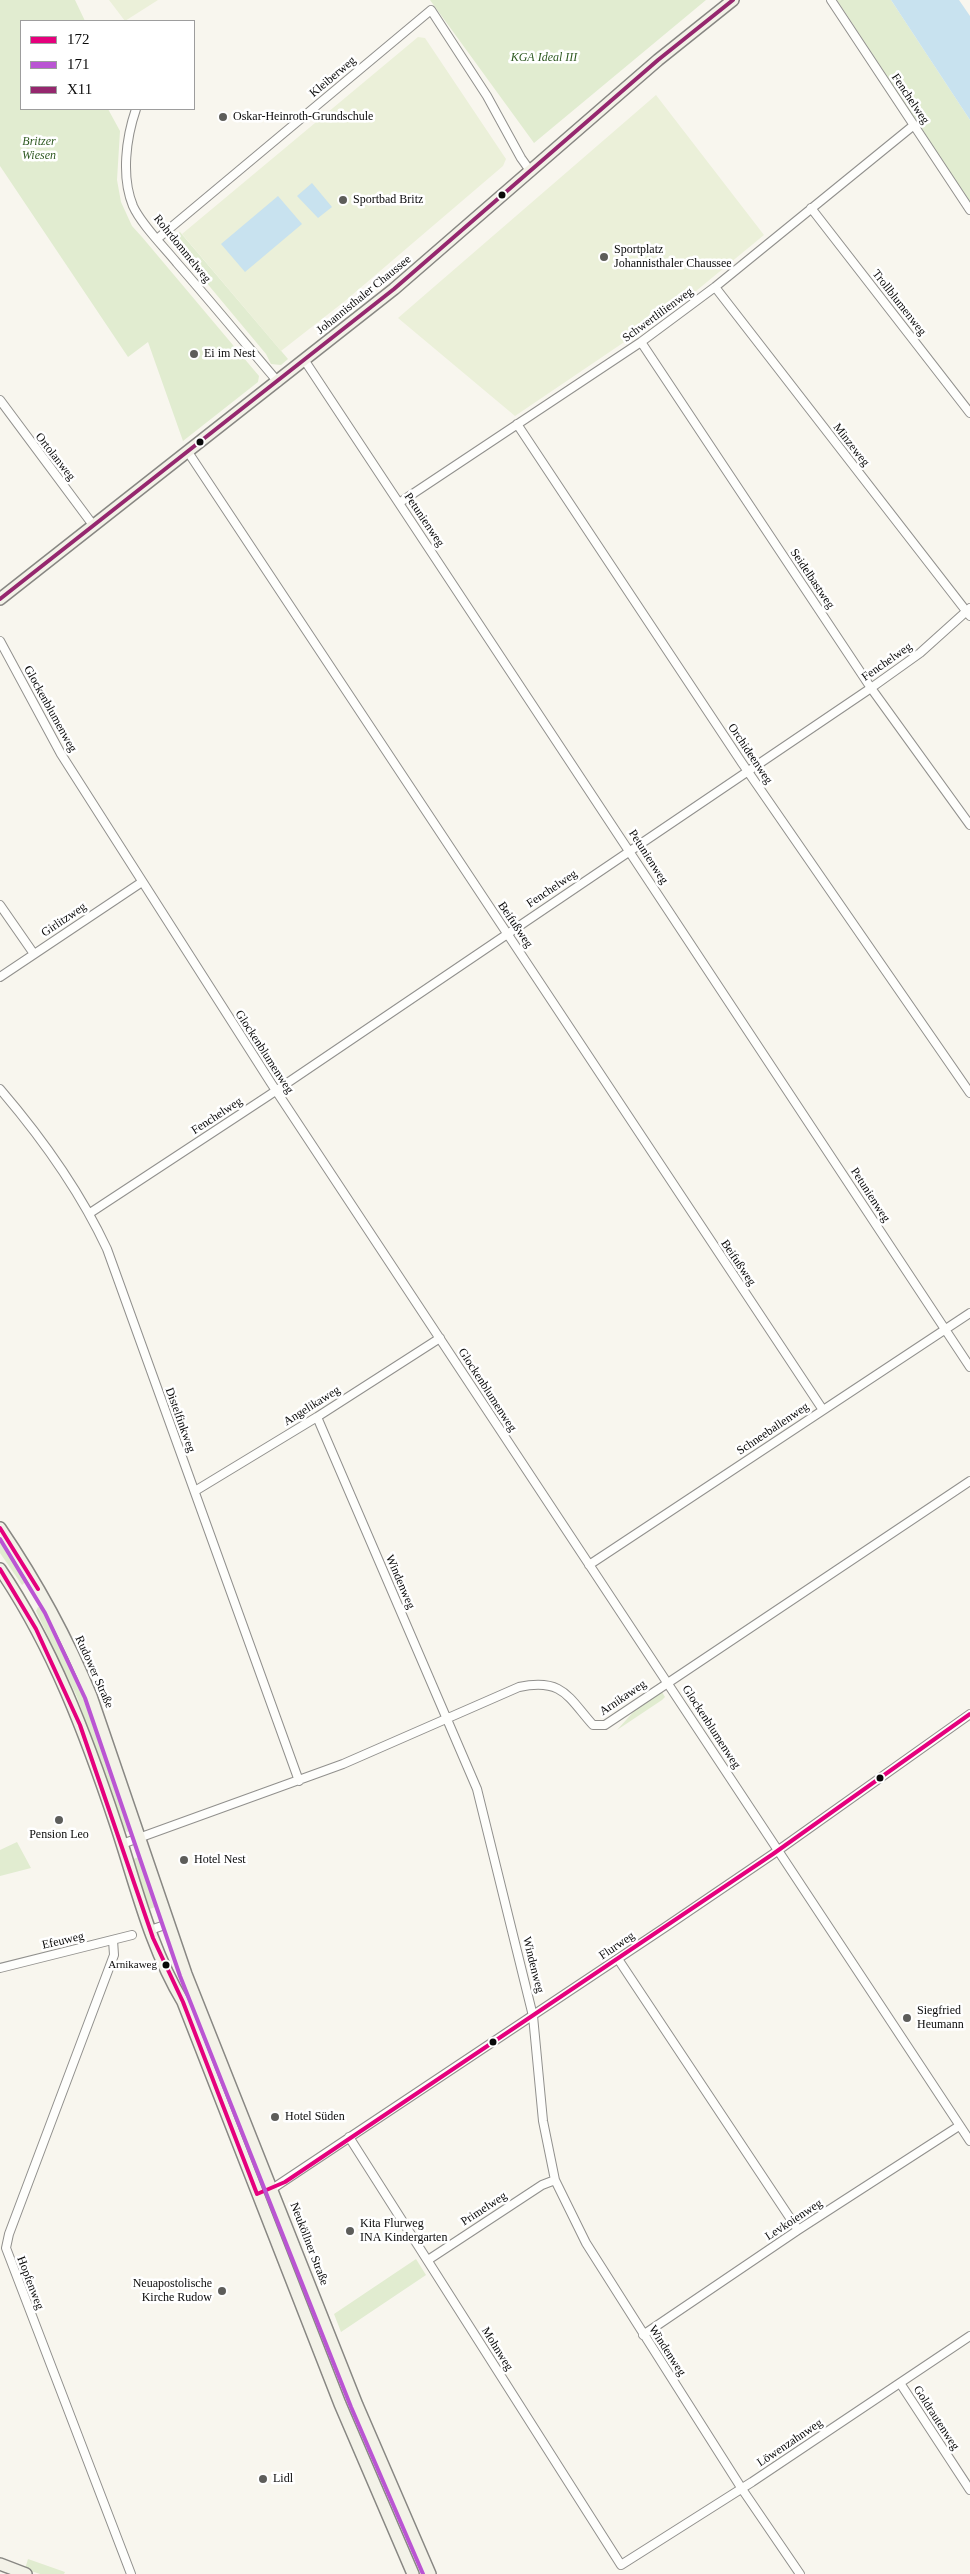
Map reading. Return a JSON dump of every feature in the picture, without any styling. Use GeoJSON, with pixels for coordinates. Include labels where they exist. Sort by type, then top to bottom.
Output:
{"type":"FeatureCollection","features":[{"type":"Feature","properties":{"kind":"main road","name":"Johannisthaler Chaussee"},"geometry":{"type":"LineString","coordinates":[[0,599],[394,290],[658,60],[734,0]]}},
{"type":"Feature","properties":{"kind":"main road","name":"Rudower Straße"},"geometry":{"type":"LineString","coordinates":[[0,1528],[42,1596],[84,1678],[141,1837]]}},
{"type":"Feature","properties":{"kind":"main road"},"geometry":{"type":"LineString","coordinates":[[0,1569],[24,1604],[54,1662],[69,1697],[116,1824],[166,1974],[183,2002],[350,2428],[413,2574]]}},
{"type":"Feature","properties":{"kind":"main road"},"geometry":{"type":"LineString","coordinates":[[24,1604],[42,1596]]}},
{"type":"Feature","properties":{"kind":"main road","name":"Neuköllner Straße"},"geometry":{"type":"LineString","coordinates":[[141,1837],[168,1924],[357,2405],[430,2574]]}},
{"type":"Feature","properties":{"kind":"main road"},"geometry":{"type":"LineString","coordinates":[[257,2194],[272,2189]]}},
{"type":"Feature","properties":{"kind":"main road"},"geometry":{"type":"LineString","coordinates":[[0,2564],[26,2574]]}},
{"type":"Feature","properties":{"kind":"street","name":"Fenchelweg"},"geometry":{"type":"LineString","coordinates":[[831,0],[970,210]]}},
{"type":"Feature","properties":{"kind":"street","name":"Kleiberweg"},"geometry":{"type":"LineString","coordinates":[[157,238],[431,10],[487,96],[521,158],[531,172]]}},
{"type":"Feature","properties":{"kind":"street","name":"Rohrdommelweg"},"geometry":{"type":"LineString","coordinates":[[136,110],[130,128],[126,164],[127,185],[134,207],[157,238],[278,382]]}},
{"type":"Feature","properties":{"kind":"street","name":"Schwertlilienweg"},"geometry":{"type":"LineString","coordinates":[[399,503],[641,342],[715,287],[914,125]]}},
{"type":"Feature","properties":{"kind":"street","name":"Trollblumenweg"},"geometry":{"type":"LineString","coordinates":[[810,208],[970,412]]}},
{"type":"Feature","properties":{"kind":"street","name":"Minzeweg"},"geometry":{"type":"LineString","coordinates":[[715,287],[969,612]]}},
{"type":"Feature","properties":{"kind":"street","name":"Seidelbastweg"},"geometry":{"type":"LineString","coordinates":[[641,342],[871,688],[970,826]]}},
{"type":"Feature","properties":{"kind":"street","name":"Petunienweg"},"geometry":{"type":"LineString","coordinates":[[305,361],[970,1367]]}},
{"type":"Feature","properties":{"kind":"street","name":"Ortolanweg"},"geometry":{"type":"LineString","coordinates":[[0,400],[94,526]]}},
{"type":"Feature","properties":{"kind":"street","name":"Orchideenweg"},"geometry":{"type":"LineString","coordinates":[[517,424],[747,771],[970,1093]]}},
{"type":"Feature","properties":{"kind":"street","name":"Beifußweg"},"geometry":{"type":"LineString","coordinates":[[188,452],[823,1410]]}},
{"type":"Feature","properties":{"kind":"street","name":"Fenchelweg"},"geometry":{"type":"LineString","coordinates":[[90,1213],[871,688],[920,653],[969,612]]}},
{"type":"Feature","properties":{"kind":"street","name":"Glockenblumenweg"},"geometry":{"type":"LineString","coordinates":[[0,641],[62,754],[275,1090],[970,2141]]}},
{"type":"Feature","properties":{"kind":"street","name":"Girlitzweg"},"geometry":{"type":"LineString","coordinates":[[0,977],[142,882]]}},
{"type":"Feature","properties":{"kind":"street"},"geometry":{"type":"LineString","coordinates":[[0,905],[34,954]]}},
{"type":"Feature","properties":{"kind":"street","name":"Distelfinkweg"},"geometry":{"type":"LineString","coordinates":[[0,1089],[45,1143],[90,1213],[107,1249],[299,1781]]}},
{"type":"Feature","properties":{"kind":"street","name":"Schneeballenweg"},"geometry":{"type":"LineString","coordinates":[[589,1565],[970,1313]]}},
{"type":"Feature","properties":{"kind":"street","name":"Angelikaweg"},"geometry":{"type":"LineString","coordinates":[[195,1491],[317,1417],[440,1338]]}},
{"type":"Feature","properties":{"kind":"street","name":"Windenweg"},"geometry":{"type":"LineString","coordinates":[[317,1417],[478,1789],[533,2016],[543,2121],[555,2180],[582,2237],[643,2335],[800,2574]]}},
{"type":"Feature","properties":{"kind":"street","name":"Arnikaweg"},"geometry":{"type":"LineString","coordinates":[[122,1844],[299,1781],[363,1756],[507,1692],[537,1685],[554,1688],[568,1695],[593,1725],[601,1726],[970,1481]]}},
{"type":"Feature","properties":{"kind":"street","name":"Flurweg"},"geometry":{"type":"LineString","coordinates":[[272,2189],[618,1959],[778,1850],[970,1714]]}},
{"type":"Feature","properties":{"kind":"street"},"geometry":{"type":"LineString","coordinates":[[150,1930],[168,1924]]}},
{"type":"Feature","properties":{"kind":"street","name":"Efeuweg"},"geometry":{"type":"LineString","coordinates":[[0,1968],[132,1935]]}},
{"type":"Feature","properties":{"kind":"street","name":"Hopfenweg"},"geometry":{"type":"LineString","coordinates":[[114,1940],[114,1955],[9,2234],[4,2258],[131,2574]]}},
{"type":"Feature","properties":{"kind":"street"},"geometry":{"type":"LineString","coordinates":[[618,1959],[798,2230]]}},
{"type":"Feature","properties":{"kind":"street","name":"Levkoienweg"},"geometry":{"type":"LineString","coordinates":[[643,2335],[798,2230],[960,2126]]}},
{"type":"Feature","properties":{"kind":"street","name":"Mohnweg"},"geometry":{"type":"LineString","coordinates":[[349,2138],[621,2565]]}},
{"type":"Feature","properties":{"kind":"street","name":"Primelweg"},"geometry":{"type":"LineString","coordinates":[[428,2260],[542,2185],[555,2180]]}},
{"type":"Feature","properties":{"kind":"street","name":"Löwenzahnweg"},"geometry":{"type":"LineString","coordinates":[[621,2565],[742,2488],[970,2336]]}},
{"type":"Feature","properties":{"kind":"street","name":"Goldrautenweg"},"geometry":{"type":"LineString","coordinates":[[900,2383],[970,2490]]}},
{"type":"Feature","properties":{"kind":"street"},"geometry":{"type":"LineString","coordinates":[[618,2574],[621,2565]]}},
{"type":"Feature","properties":{"kind":"green space","name":"Britzer Wiesen"},"geometry":{"type":"Polygon","coordinates":[[[0,0],[75,0],[85,20],[20,20],[20,110],[109,110],[120,131],[117,180],[121,202],[132,226],[259,376],[258,382],[183,441],[148,342],[128,357],[0,166],[0,0]]]}},
{"type":"Feature","properties":{"kind":"green space"},"geometry":{"type":"Polygon","coordinates":[[[109,0],[158,0],[127,20],[124,20],[109,0]]]}},
{"type":"Feature","properties":{"kind":"green space","name":"KGA Ideal III"},"geometry":{"type":"Polygon","coordinates":[[[430,0],[706,0],[534,143],[430,0]]]}},
{"type":"Feature","properties":{"kind":"green space"},"geometry":{"type":"Polygon","coordinates":[[[837,0],[891,0],[970,120],[970,202],[837,0]]]}},
{"type":"Feature","properties":{"kind":"green space","name":"Sportbad Britz"},"geometry":{"type":"Polygon","coordinates":[[[418,37],[425,38],[506,159],[503,166],[345,301],[281,351],[182,234],[418,37]]]}},
{"type":"Feature","properties":{"kind":"green space","name":"Sportplatz Johannisthaler Chaussee"},"geometry":{"type":"Polygon","coordinates":[[[656,95],[764,235],[679,305],[515,416],[398,318],[656,95]]]}},
{"type":"Feature","properties":{"kind":"green space"},"geometry":{"type":"Polygon","coordinates":[[[180,232],[288,359],[281,365],[271,364],[266,354],[170,239],[180,232]]]}},
{"type":"Feature","properties":{"kind":"green space"},"geometry":{"type":"Polygon","coordinates":[[[0,1542],[26,1582],[22,1585],[0,1553],[0,1542]]]}},
{"type":"Feature","properties":{"kind":"green space"},"geometry":{"type":"Polygon","coordinates":[[[38,1607],[41,1608],[82,1695],[130,1831],[127,1832],[123,1827],[77,1697],[36,1611],[38,1607]]]}},
{"type":"Feature","properties":{"kind":"green space"},"geometry":{"type":"Polygon","coordinates":[[[662,1692],[665,1697],[662,1700],[617,1730],[636,1709],[662,1692]]]}},
{"type":"Feature","properties":{"kind":"green space"},"geometry":{"type":"Polygon","coordinates":[[[17,1842],[31,1868],[0,1876],[0,1850],[17,1842]]]}},
{"type":"Feature","properties":{"kind":"green space"},"geometry":{"type":"Polygon","coordinates":[[[139,1857],[155,1907],[150,1909],[133,1859],[139,1857]]]}},
{"type":"Feature","properties":{"kind":"green space"},"geometry":{"type":"Polygon","coordinates":[[[416,2259],[426,2275],[341,2332],[334,2314],[416,2259]]]}},
{"type":"Feature","properties":{"kind":"green space"},"geometry":{"type":"Polygon","coordinates":[[[28,2559],[65,2572],[64,2574],[40,2574],[25,2569],[28,2559]]]}},
{"type":"Feature","properties":{"kind":"water"},"geometry":{"type":"Polygon","coordinates":[[[891,0],[959,0],[970,16],[970,120],[891,0]]]}},
{"type":"Feature","properties":{"kind":"water"},"geometry":{"type":"Polygon","coordinates":[[[312,183],[332,207],[318,218],[297,196],[312,183]]]}},
{"type":"Feature","properties":{"kind":"water"},"geometry":{"type":"Polygon","coordinates":[[[278,196],[302,224],[245,272],[221,244],[278,196]]]}},
{"type":"Feature","properties":{"kind":"transit line","name":"X11"},"geometry":{"type":"LineString","coordinates":[[0,599],[394,289],[658,60],[733,0]]}},
{"type":"Feature","properties":{"kind":"transit line","name":"172"},"geometry":{"type":"LineString","coordinates":[[0,1528],[38,1589]]}},
{"type":"Feature","properties":{"kind":"transit line","name":"171"},"geometry":{"type":"LineString","coordinates":[[0,1539],[45,1613],[85,1698],[180,1976],[351,2407],[423,2574]]}},
{"type":"Feature","properties":{"kind":"transit line","name":"172"},"geometry":{"type":"LineString","coordinates":[[0,1569],[36,1629],[80,1725],[153,1938],[183,2002],[257,2194],[285,2182],[773,1854],[970,1714]]}},
{"type":"Feature","properties":{"kind":"place","name":"Oskar-Heinroth-Grundschule"},"geometry":{"type":"Point","coordinates":[223,117]}},
{"type":"Feature","properties":{"kind":"place","name":"Sportbad Britz"},"geometry":{"type":"Point","coordinates":[343,200]}},
{"type":"Feature","properties":{"kind":"place","name":"Sportplatz Johannisthaler Chaussee"},"geometry":{"type":"Point","coordinates":[604,257]}},
{"type":"Feature","properties":{"kind":"place","name":"Ei im Nest"},"geometry":{"type":"Point","coordinates":[194,354]}},
{"type":"Feature","properties":{"kind":"place","name":"Pension Leo"},"geometry":{"type":"Point","coordinates":[59,1820]}},
{"type":"Feature","properties":{"kind":"place","name":"Hotel Nest"},"geometry":{"type":"Point","coordinates":[184,1860]}},
{"type":"Feature","properties":{"kind":"place","name":"Arnikaweg"},"geometry":{"type":"Point","coordinates":[166,1965]}},
{"type":"Feature","properties":{"kind":"place","name":"Siegfried Heumann"},"geometry":{"type":"Point","coordinates":[907,2018]}},
{"type":"Feature","properties":{"kind":"place","name":"Hotel Süden"},"geometry":{"type":"Point","coordinates":[275,2117]}},
{"type":"Feature","properties":{"kind":"place","name":"Kita Flurweg INA Kindergarten"},"geometry":{"type":"Point","coordinates":[350,2231]}},
{"type":"Feature","properties":{"kind":"place","name":"Neuapostolische Kirche Rudow"},"geometry":{"type":"Point","coordinates":[222,2291]}},
{"type":"Feature","properties":{"kind":"place","name":"Lidl"},"geometry":{"type":"Point","coordinates":[263,2479]}}]}
